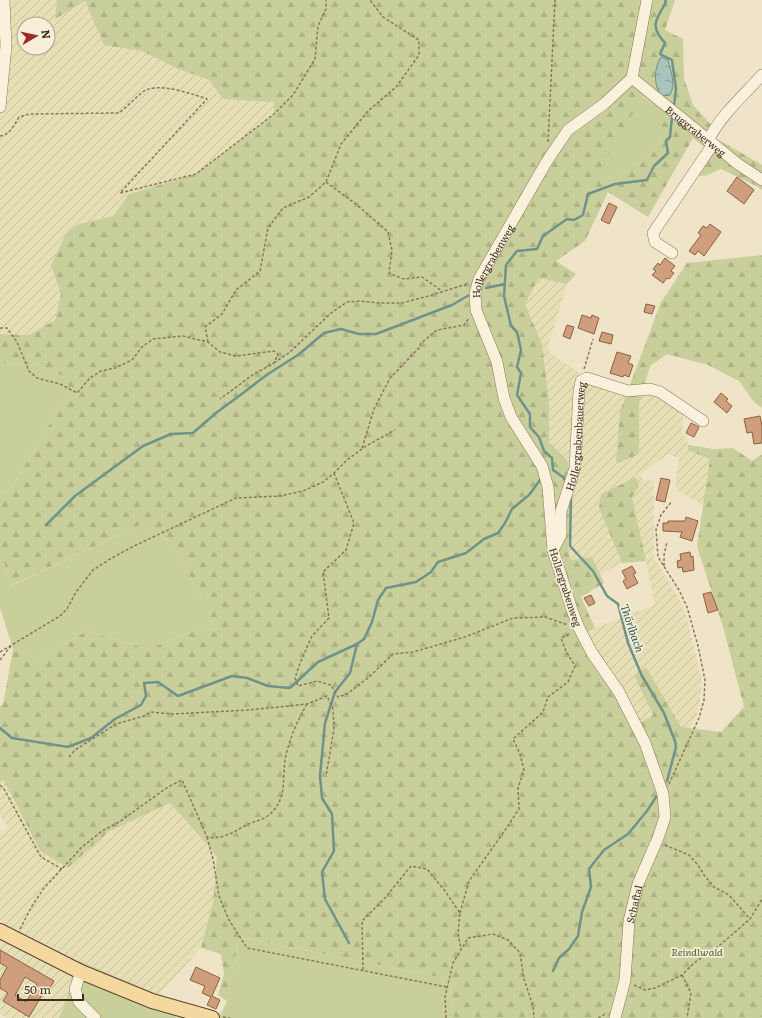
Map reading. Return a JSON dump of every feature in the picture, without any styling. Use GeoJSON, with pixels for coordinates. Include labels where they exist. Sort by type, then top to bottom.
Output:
{"type":"FeatureCollection","features":[{"type":"Feature","properties":{"kind":"main road"},"geometry":{"type":"LineString","coordinates":[[0,931],[81,972],[152,1001],[212,1018]]}},
{"type":"Feature","properties":{"kind":"street"},"geometry":{"type":"LineString","coordinates":[[0,107],[6,46],[4,0]]}},
{"type":"Feature","properties":{"kind":"street"},"geometry":{"type":"LineString","coordinates":[[632,78],[647,0]]}},
{"type":"Feature","properties":{"kind":"street"},"geometry":{"type":"LineString","coordinates":[[672,252],[655,242],[653,233],[711,142],[712,134],[723,118],[762,75]]}},
{"type":"Feature","properties":{"kind":"street","name":"Hollergrabenweg"},"geometry":{"type":"LineString","coordinates":[[632,78],[604,104],[568,130],[547,161],[479,279],[475,293],[476,310],[497,362],[504,398],[511,417],[542,466],[548,487],[553,550],[579,628],[592,652],[619,692],[639,730],[663,794]]}},
{"type":"Feature","properties":{"kind":"street","name":"Bruggraberweg"},"geometry":{"type":"LineString","coordinates":[[632,78],[738,164],[762,180]]}},
{"type":"Feature","properties":{"kind":"street","name":"Hollergrabenbauerweg"},"geometry":{"type":"LineString","coordinates":[[553,550],[561,535],[561,511],[575,468],[579,391],[581,380],[587,378],[628,391],[650,389],[660,392],[704,421]]}},
{"type":"Feature","properties":{"kind":"street","name":"Schaftal"},"geometry":{"type":"LineString","coordinates":[[614,1018],[625,980],[629,921],[638,884],[658,838],[665,817],[663,794]]}},
{"type":"Feature","properties":{"kind":"street"},"geometry":{"type":"LineString","coordinates":[[81,972],[75,988],[79,1002],[95,1018]]}},
{"type":"Feature","properties":{"kind":"path"},"geometry":{"type":"LineString","coordinates":[[0,136],[5,136],[10,132],[19,117],[30,114],[119,114],[145,90],[154,87],[190,93],[207,99],[120,193],[196,174],[274,114],[293,95],[315,59],[318,26],[326,9],[326,0]]}},
{"type":"Feature","properties":{"kind":"path"},"geometry":{"type":"LineString","coordinates":[[208,342],[205,327],[222,314],[236,290],[260,271],[268,228],[283,208],[309,197],[326,182],[341,144],[368,111],[396,87],[419,55],[419,40],[383,17],[370,0]]}},
{"type":"Feature","properties":{"kind":"path"},"geometry":{"type":"LineString","coordinates":[[547,161],[555,0]]}},
{"type":"Feature","properties":{"kind":"path"},"geometry":{"type":"LineString","coordinates":[[326,182],[357,205],[388,232],[392,250],[389,274],[404,279],[422,277],[443,292]]}},
{"type":"Feature","properties":{"kind":"path"},"geometry":{"type":"LineString","coordinates":[[220,399],[254,374],[290,352],[332,313],[347,302],[360,300],[379,303],[402,303],[443,292],[479,279]]}},
{"type":"Feature","properties":{"kind":"path"},"geometry":{"type":"LineString","coordinates":[[361,450],[374,409],[390,378],[419,348],[421,343],[437,330],[464,325],[476,310]]}},
{"type":"Feature","properties":{"kind":"path"},"geometry":{"type":"LineString","coordinates":[[0,328],[8,328],[17,342],[29,371],[37,378],[60,384],[76,393],[90,378],[101,370],[115,368],[132,360],[142,347],[153,339],[183,336],[208,342],[220,352],[236,356],[274,351],[278,354],[274,363]]}},
{"type":"Feature","properties":{"kind":"path"},"geometry":{"type":"LineString","coordinates":[[581,380],[593,339]]}},
{"type":"Feature","properties":{"kind":"path"},"geometry":{"type":"LineString","coordinates":[[0,652],[60,616],[67,609],[76,592],[93,570],[134,546],[236,498],[280,496],[303,491],[323,482],[347,460],[395,430]]}},
{"type":"Feature","properties":{"kind":"path"},"geometry":{"type":"LineString","coordinates":[[334,473],[354,523],[346,550],[323,572],[329,618],[312,636],[295,678],[298,686],[317,681],[330,685],[338,697],[347,694],[369,677],[393,654],[413,652],[465,637],[513,618],[545,617],[579,628]]}},
{"type":"Feature","properties":{"kind":"path"},"geometry":{"type":"LineString","coordinates":[[663,794],[675,774],[700,718],[704,700],[705,680],[698,646],[687,607],[679,590],[658,557],[656,530],[661,515],[672,501]]}},
{"type":"Feature","properties":{"kind":"path"},"geometry":{"type":"LineString","coordinates":[[664,568],[664,555],[667,542]]}},
{"type":"Feature","properties":{"kind":"path"},"geometry":{"type":"LineString","coordinates":[[461,949],[458,933],[460,913],[469,881],[518,809],[518,788],[524,770],[520,754],[513,739],[543,712],[548,697],[568,682],[575,666],[566,651],[561,638],[579,628]]}},
{"type":"Feature","properties":{"kind":"path"},"geometry":{"type":"LineString","coordinates":[[0,660],[12,644]]}},
{"type":"Feature","properties":{"kind":"path"},"geometry":{"type":"LineString","coordinates":[[69,757],[76,750],[116,724],[144,716],[152,712],[173,714],[307,704],[327,696],[333,709],[334,729],[326,776]]}},
{"type":"Feature","properties":{"kind":"path"},"geometry":{"type":"LineString","coordinates":[[207,837],[215,839],[268,815],[281,799],[286,756],[291,736],[307,704]]}},
{"type":"Feature","properties":{"kind":"path"},"geometry":{"type":"LineString","coordinates":[[15,938],[32,906],[44,888],[82,846],[168,787],[182,780],[207,837],[213,859],[219,896],[228,920],[247,948],[447,987]]}},
{"type":"Feature","properties":{"kind":"path"},"geometry":{"type":"LineString","coordinates":[[0,785],[4,789],[41,856],[62,869]]}},
{"type":"Feature","properties":{"kind":"path"},"geometry":{"type":"LineString","coordinates":[[658,838],[664,845],[689,855],[714,887],[729,895],[750,919]]}},
{"type":"Feature","properties":{"kind":"path"},"geometry":{"type":"LineString","coordinates":[[363,970],[362,921],[385,898],[411,866],[427,869],[445,891],[460,913]]}},
{"type":"Feature","properties":{"kind":"path"},"geometry":{"type":"LineString","coordinates":[[625,980],[645,990],[655,988],[682,975],[694,963],[720,945],[750,919],[762,899]]}},
{"type":"Feature","properties":{"kind":"path"},"geometry":{"type":"LineString","coordinates":[[446,1018],[445,997],[453,963],[468,938],[493,934],[508,940],[520,953],[524,979],[533,1006],[534,1018]]}},
{"type":"Feature","properties":{"kind":"path"},"geometry":{"type":"LineString","coordinates":[[682,975],[691,994],[687,1018]]}},
{"type":"Feature","properties":{"kind":"shaded area"},"geometry":{"type":"Polygon","coordinates":[[[9,0],[57,0],[55,16],[16,16],[16,56],[56,56],[56,17],[85,0],[104,45],[142,51],[178,69],[209,80],[223,99],[274,102],[274,114],[196,174],[129,194],[113,216],[79,224],[51,265],[61,294],[55,320],[29,335],[0,334],[0,109],[9,0]]]}},
{"type":"Feature","properties":{"kind":"shaded area"},"geometry":{"type":"Polygon","coordinates":[[[539,278],[567,284],[547,350],[597,386],[626,395],[620,411],[639,404],[641,396],[658,395],[683,413],[682,432],[689,445],[688,450],[710,458],[704,506],[675,489],[679,458],[668,454],[641,474],[643,481],[654,480],[654,558],[681,602],[702,681],[696,717],[690,728],[681,727],[646,667],[634,675],[653,715],[639,724],[595,651],[586,633],[595,628],[655,605],[632,497],[639,486],[636,477],[599,508],[622,563],[599,575],[592,557],[570,560],[568,545],[574,484],[567,460],[549,442],[549,400],[542,344],[525,304],[539,278]]]}},
{"type":"Feature","properties":{"kind":"shaded area"},"geometry":{"type":"Polygon","coordinates":[[[4,780],[40,851],[68,868],[108,832],[170,803],[217,857],[213,902],[201,948],[159,995],[80,961],[59,1018],[8,1018],[0,1014],[0,835],[8,827],[0,817],[0,782],[4,780]]]}},
{"type":"Feature","properties":{"kind":"green space"},"geometry":{"type":"Polygon","coordinates":[[[57,0],[675,0],[665,30],[683,39],[684,78],[693,105],[714,128],[705,148],[693,138],[648,217],[608,192],[585,241],[556,261],[576,274],[567,284],[539,278],[525,304],[542,344],[549,400],[549,442],[567,460],[574,484],[568,545],[570,560],[592,557],[604,583],[581,597],[595,628],[579,636],[615,694],[641,745],[659,796],[660,816],[635,883],[621,980],[610,1018],[454,1018],[449,979],[239,937],[227,1001],[218,995],[224,974],[221,954],[201,948],[213,902],[217,856],[170,803],[108,832],[68,868],[40,851],[4,780],[0,782],[0,706],[3,705],[13,649],[37,659],[87,631],[148,649],[212,624],[210,614],[172,542],[140,525],[10,586],[4,563],[0,563],[0,492],[10,490],[67,395],[67,378],[38,365],[0,363],[0,334],[29,335],[55,320],[61,294],[51,265],[66,234],[79,224],[113,216],[129,194],[196,174],[274,114],[274,102],[223,99],[209,80],[178,69],[142,51],[104,45],[85,1],[56,18],[57,0]],[[643,96],[597,174],[611,179],[646,159],[660,141],[664,112],[643,96]]]}},
{"type":"Feature","properties":{"kind":"green space"},"geometry":{"type":"Polygon","coordinates":[[[642,96],[665,112],[660,141],[646,159],[611,179],[596,174],[642,96]]]}},
{"type":"Feature","properties":{"kind":"green space"},"geometry":{"type":"Polygon","coordinates":[[[721,141],[762,165],[762,190],[721,169],[705,176],[697,175],[721,141]]]}},
{"type":"Feature","properties":{"kind":"green space"},"geometry":{"type":"Polygon","coordinates":[[[762,255],[762,408],[754,402],[739,381],[708,365],[667,354],[650,366],[639,404],[639,454],[616,464],[620,411],[661,302],[687,263],[762,255]]]}},
{"type":"Feature","properties":{"kind":"green space"},"geometry":{"type":"Polygon","coordinates":[[[0,363],[38,365],[67,378],[67,395],[10,490],[0,492],[0,363]]]}},
{"type":"Feature","properties":{"kind":"green space","name":"Reindlwald"},"geometry":{"type":"Polygon","coordinates":[[[689,445],[714,449],[733,448],[752,461],[762,454],[762,1018],[619,1018],[633,921],[642,886],[669,814],[639,724],[653,715],[634,675],[646,667],[681,727],[721,732],[744,707],[724,630],[697,546],[710,459],[688,450],[689,445]]]}},
{"type":"Feature","properties":{"kind":"green space"},"geometry":{"type":"Polygon","coordinates":[[[636,477],[639,486],[632,497],[646,561],[622,563],[599,508],[601,494],[636,477]]]}},
{"type":"Feature","properties":{"kind":"green space"},"geometry":{"type":"Polygon","coordinates":[[[140,525],[172,542],[210,614],[212,624],[148,649],[87,631],[37,659],[13,649],[0,608],[0,563],[3,562],[11,586],[140,525]]]}},
{"type":"Feature","properties":{"kind":"green space"},"geometry":{"type":"Polygon","coordinates":[[[239,937],[449,979],[454,1018],[59,1018],[80,961],[159,995],[221,1014],[227,1001],[239,937]]]}},
{"type":"Feature","properties":{"kind":"water"},"geometry":{"type":"Polygon","coordinates":[[[661,57],[668,60],[672,73],[673,87],[670,95],[662,96],[657,88],[656,71],[661,57]]]}},
{"type":"Feature","properties":{"kind":"building"},"geometry":{"type":"Polygon","coordinates":[[[737,177],[754,190],[744,204],[727,191],[737,177]]]}},
{"type":"Feature","properties":{"kind":"building"},"geometry":{"type":"Polygon","coordinates":[[[609,203],[617,207],[609,224],[601,220],[609,203]]]}},
{"type":"Feature","properties":{"kind":"building"},"geometry":{"type":"Polygon","coordinates":[[[710,224],[721,232],[704,256],[698,251],[695,255],[689,251],[701,235],[698,233],[703,226],[707,228],[710,224]]]}},
{"type":"Feature","properties":{"kind":"building"},"geometry":{"type":"Polygon","coordinates":[[[665,258],[675,266],[671,271],[674,273],[663,283],[652,275],[656,271],[653,269],[658,263],[660,265],[665,258]]]}},
{"type":"Feature","properties":{"kind":"building"},"geometry":{"type":"Polygon","coordinates":[[[646,304],[655,306],[652,314],[644,312],[646,304]]]}},
{"type":"Feature","properties":{"kind":"building"},"geometry":{"type":"Polygon","coordinates":[[[582,315],[591,318],[592,315],[599,318],[594,334],[578,328],[582,315]]]}},
{"type":"Feature","properties":{"kind":"building"},"geometry":{"type":"Polygon","coordinates":[[[567,325],[574,327],[570,339],[563,336],[567,325]]]}},
{"type":"Feature","properties":{"kind":"building"},"geometry":{"type":"Polygon","coordinates":[[[602,332],[613,335],[611,344],[599,341],[602,332]]]}},
{"type":"Feature","properties":{"kind":"building"},"geometry":{"type":"Polygon","coordinates":[[[617,352],[631,356],[628,363],[633,365],[629,377],[624,375],[623,377],[610,373],[617,352]]]}},
{"type":"Feature","properties":{"kind":"building"},"geometry":{"type":"Polygon","coordinates":[[[721,393],[728,399],[726,401],[732,406],[727,413],[714,402],[721,393]]]}},
{"type":"Feature","properties":{"kind":"building"},"geometry":{"type":"Polygon","coordinates":[[[760,416],[762,426],[762,443],[754,444],[752,432],[747,433],[744,419],[760,416]]]}},
{"type":"Feature","properties":{"kind":"building"},"geometry":{"type":"Polygon","coordinates":[[[691,423],[699,427],[694,437],[686,433],[691,423]]]}},
{"type":"Feature","properties":{"kind":"building"},"geometry":{"type":"Polygon","coordinates":[[[661,478],[670,480],[665,502],[656,500],[661,478]]]}},
{"type":"Feature","properties":{"kind":"building"},"geometry":{"type":"Polygon","coordinates":[[[686,517],[698,521],[692,541],[680,537],[682,532],[663,531],[663,523],[668,523],[668,521],[685,521],[686,517]]]}},
{"type":"Feature","properties":{"kind":"building"},"geometry":{"type":"Polygon","coordinates":[[[690,552],[691,557],[693,556],[694,570],[683,572],[682,567],[678,568],[677,561],[681,560],[680,554],[690,552]]]}},
{"type":"Feature","properties":{"kind":"building"},"geometry":{"type":"Polygon","coordinates":[[[632,566],[636,573],[633,574],[638,583],[627,589],[623,581],[626,579],[622,571],[632,566]]]}},
{"type":"Feature","properties":{"kind":"building"},"geometry":{"type":"Polygon","coordinates":[[[711,592],[718,610],[708,613],[703,594],[711,592]]]}},
{"type":"Feature","properties":{"kind":"building"},"geometry":{"type":"Polygon","coordinates":[[[591,595],[595,603],[589,606],[584,598],[591,595]]]}},
{"type":"Feature","properties":{"kind":"building"},"geometry":{"type":"Polygon","coordinates":[[[0,950],[54,981],[48,991],[45,990],[29,1017],[3,1001],[8,993],[0,988],[0,980],[7,967],[0,963],[0,950]],[[25,977],[15,995],[26,1002],[37,984],[25,977]]]}},
{"type":"Feature","properties":{"kind":"building"},"geometry":{"type":"Polygon","coordinates":[[[196,967],[220,978],[212,996],[220,1000],[216,1009],[207,1005],[211,997],[202,993],[205,986],[190,980],[196,967]]]}},
{"type":"Feature","properties":{"kind":"waterway","name":"Thörlbach"},"geometry":{"type":"LineString","coordinates":[[665,0],[666,2],[657,19],[656,27],[657,32],[665,43],[660,54],[672,60],[676,89],[674,106]]}},
{"type":"Feature","properties":{"kind":"waterway","name":"Thörlbach"},"geometry":{"type":"LineString","coordinates":[[567,483],[563,477],[553,470],[552,458],[544,451],[539,437],[530,427],[530,414],[517,395],[521,373],[517,367],[521,350],[517,332],[511,326],[504,296],[506,265],[517,251],[537,249],[543,236],[567,219],[574,220],[583,215],[588,194],[615,184],[647,180],[654,166],[668,153],[666,141],[670,137],[672,117]]}},
{"type":"Feature","properties":{"kind":"waterway"},"geometry":{"type":"LineString","coordinates":[[486,288],[505,284]]}},
{"type":"Feature","properties":{"kind":"waterway"},"geometry":{"type":"LineString","coordinates":[[46,525],[75,496],[143,446],[171,434],[193,433],[216,413],[268,374],[298,355],[324,333],[341,329],[359,334],[376,334],[452,305],[471,294]]}},
{"type":"Feature","properties":{"kind":"waterway"},"geometry":{"type":"LineString","coordinates":[[0,728],[12,738],[68,747],[91,738],[115,719],[141,705],[146,696],[144,683],[158,682],[178,696],[232,676],[247,678],[268,686],[290,688],[318,662],[357,644],[364,639],[372,622],[378,600],[386,588],[416,582],[431,572],[438,562],[466,553],[484,539],[498,533],[512,509],[529,495],[540,480]]}},
{"type":"Feature","properties":{"kind":"waterway","name":"Thörlbach"},"geometry":{"type":"LineString","coordinates":[[571,495],[570,546],[593,571],[607,596],[618,604],[628,643],[642,676],[664,713],[675,741],[676,747],[667,781]]}},
{"type":"Feature","properties":{"kind":"waterway"},"geometry":{"type":"LineString","coordinates":[[349,943],[325,899],[322,872],[334,851],[332,814],[322,798],[320,776],[325,723],[335,692],[350,673],[357,644]]}},
{"type":"Feature","properties":{"kind":"waterway","name":"Thörlbach"},"geometry":{"type":"LineString","coordinates":[[553,971],[559,958],[569,949],[578,936],[582,912],[591,887],[589,869],[604,850],[628,834],[647,811],[656,797]]}}]}
